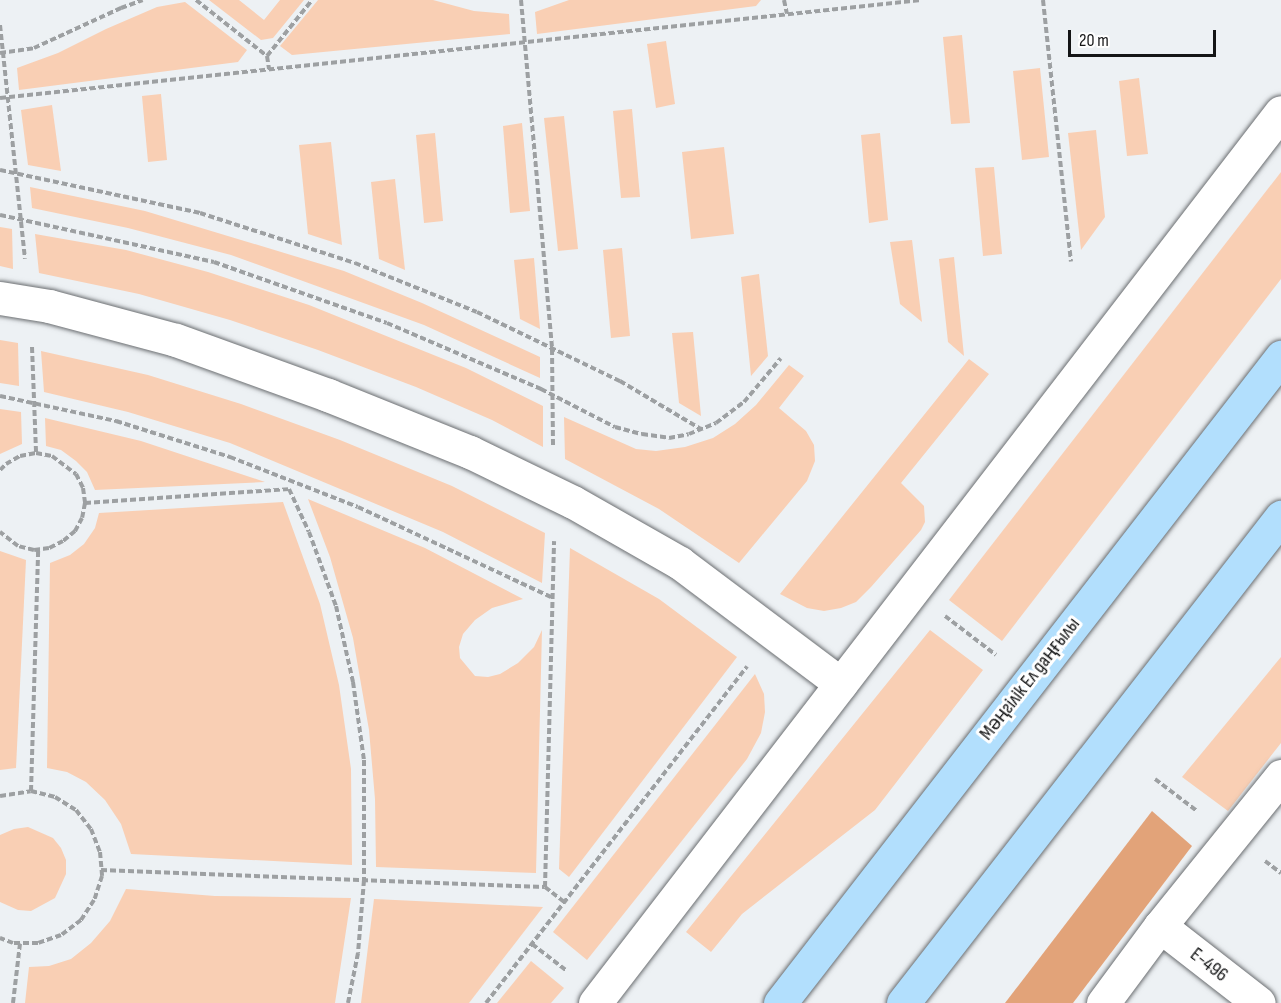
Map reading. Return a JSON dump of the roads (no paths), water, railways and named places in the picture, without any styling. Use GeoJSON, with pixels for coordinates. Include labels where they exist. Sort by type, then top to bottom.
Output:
{"type":"FeatureCollection","features":[{"type":"Feature","properties":{"kind":"main road","name":"Мәңгілік Ел даңғылы"},"geometry":{"type":"LineString","coordinates":[[780,1003],[1281,357]]}},
{"type":"Feature","properties":{"kind":"main road"},"geometry":{"type":"LineString","coordinates":[[903,1003],[1281,517]]}},
{"type":"Feature","properties":{"kind":"street"},"geometry":{"type":"LineString","coordinates":[[595,1003],[1281,112]]}},
{"type":"Feature","properties":{"kind":"street"},"geometry":{"type":"LineString","coordinates":[[0,297],[49,306],[176,340],[328,395],[470,452],[573,502],[680,563],[841,684]]}},
{"type":"Feature","properties":{"kind":"street"},"geometry":{"type":"LineString","coordinates":[[1103,1003],[1160,926],[1281,776]]}},
{"type":"Feature","properties":{"kind":"street","name":"E-496"},"geometry":{"type":"LineString","coordinates":[[1160,926],[1258,1003]]}}]}
